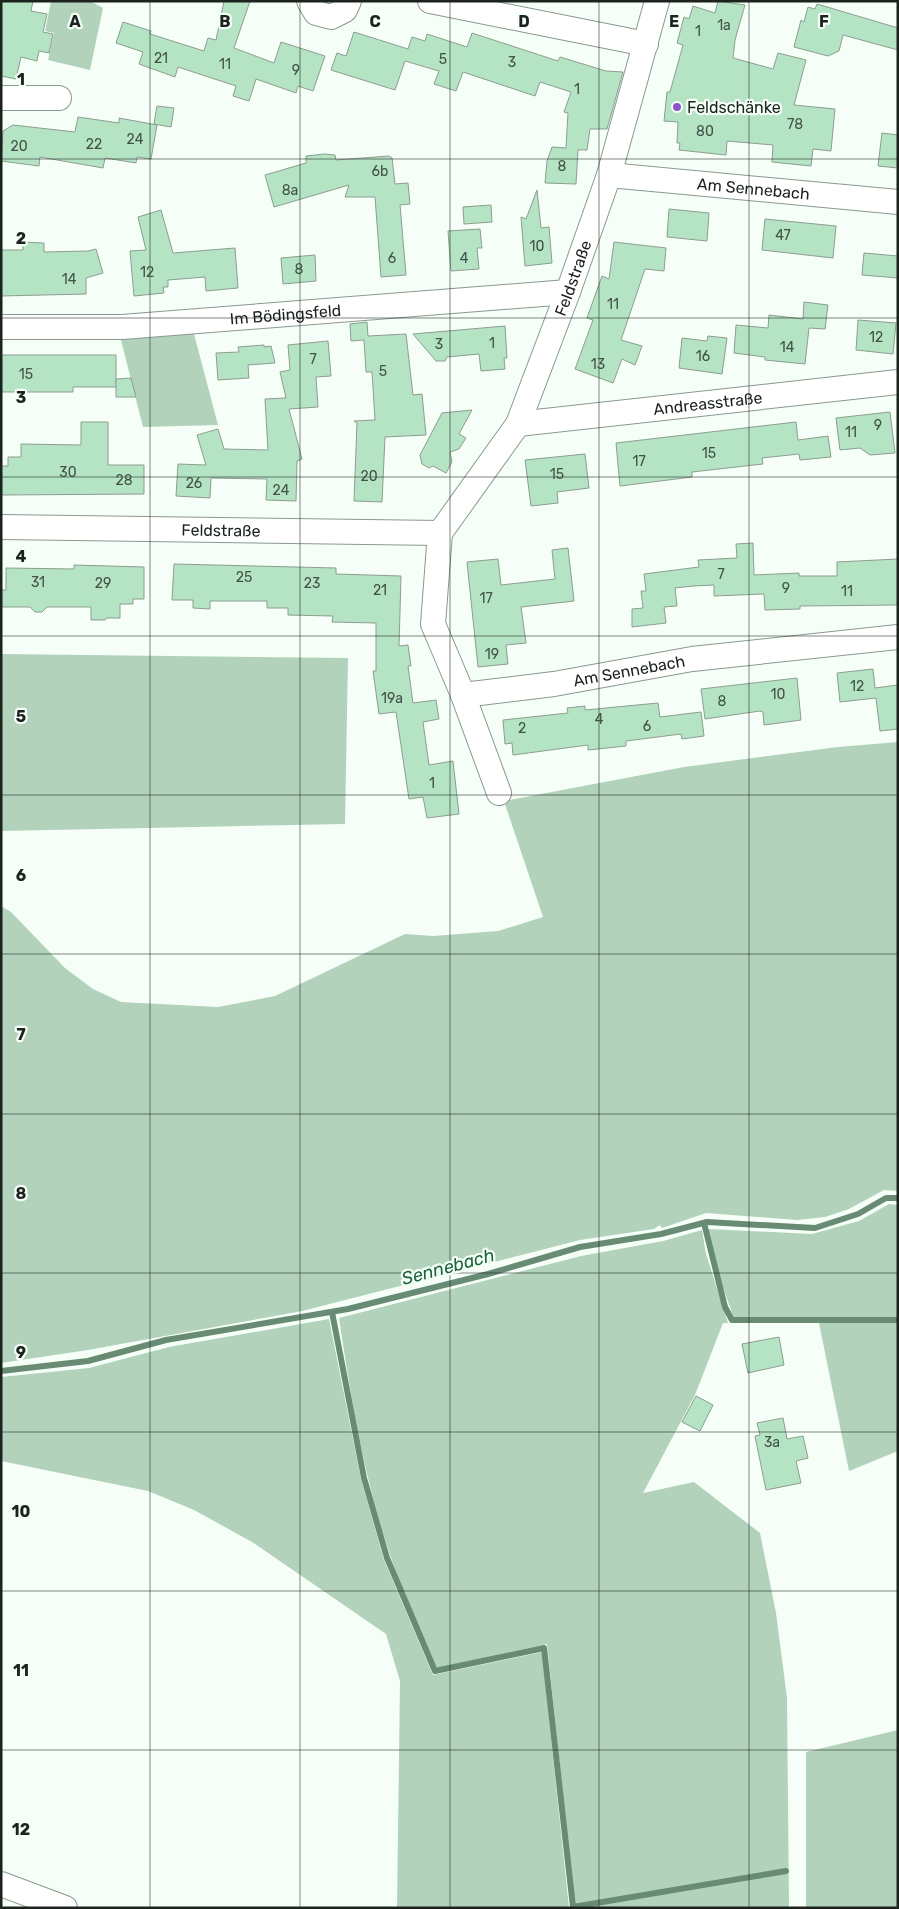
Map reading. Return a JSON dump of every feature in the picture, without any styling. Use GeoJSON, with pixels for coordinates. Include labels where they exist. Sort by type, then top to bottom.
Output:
{"type":"FeatureCollection","features":[{"type":"Feature","properties":{"kind":"street"},"geometry":{"type":"LineString","coordinates":[[309,1],[316,13],[331,17],[345,10],[349,1]]}},
{"type":"Feature","properties":{"kind":"street"},"geometry":{"type":"LineString","coordinates":[[430,1],[646,44]]}},
{"type":"Feature","properties":{"kind":"street","name":"Feldstraße"},"geometry":{"type":"LineString","coordinates":[[1,526],[440,533],[518,424],[568,292],[609,175],[646,44],[656,1]]}},
{"type":"Feature","properties":{"kind":"street"},"geometry":{"type":"LineString","coordinates":[[1,98],[58,98]]}},
{"type":"Feature","properties":{"kind":"street","name":"Am Sennebach"},"geometry":{"type":"LineString","coordinates":[[609,175],[898,202]]}},
{"type":"Feature","properties":{"kind":"street","name":"Im Bödingsfeld"},"geometry":{"type":"LineString","coordinates":[[1,327],[122,327],[568,292]]}},
{"type":"Feature","properties":{"kind":"street","name":"Andreasstraße"},"geometry":{"type":"LineString","coordinates":[[518,424],[898,382]]}},
{"type":"Feature","properties":{"kind":"street"},"geometry":{"type":"LineString","coordinates":[[440,533],[433,624],[463,695],[499,793]]}},
{"type":"Feature","properties":{"kind":"street","name":"Am Sennebach"},"geometry":{"type":"LineString","coordinates":[[463,695],[554,684],[692,660],[898,637]]}},
{"type":"Feature","properties":{"kind":"street"},"geometry":{"type":"LineString","coordinates":[[1,1884],[65,1908]]}},
{"type":"Feature","properties":{"kind":"green space"},"geometry":{"type":"Polygon","coordinates":[[[51,1],[90,1],[103,8],[90,70],[48,60],[54,33],[45,31],[51,1]]]}},
{"type":"Feature","properties":{"kind":"green space"},"geometry":{"type":"Polygon","coordinates":[[[193,330],[218,425],[143,427],[120,336],[193,330]]]}},
{"type":"Feature","properties":{"kind":"green space"},"geometry":{"type":"Polygon","coordinates":[[[1,654],[348,658],[345,824],[1,831],[1,654]]]}},
{"type":"Feature","properties":{"kind":"green space"},"geometry":{"type":"Polygon","coordinates":[[[898,742],[898,1191],[884,1190],[849,1209],[825,1217],[797,1220],[706,1213],[662,1228],[660,1225],[654,1229],[580,1240],[302,1311],[88,1350],[1,1363],[1,906],[11,912],[65,968],[93,989],[121,1002],[218,1007],[275,996],[405,934],[433,936],[498,931],[543,917],[504,801],[684,767],[838,747],[898,742]]]}},
{"type":"Feature","properties":{"kind":"green space"},"geometry":{"type":"Polygon","coordinates":[[[889,1204],[898,1205],[898,1317],[734,1318],[721,1282],[708,1229],[812,1234],[859,1221],[889,1204]]]}},
{"type":"Feature","properties":{"kind":"green space"},"geometry":{"type":"Polygon","coordinates":[[[702,1230],[706,1254],[728,1323],[723,1323],[695,1395],[643,1493],[694,1482],[760,1533],[776,1613],[787,1698],[789,1908],[575,1908],[547,1644],[437,1668],[412,1612],[381,1526],[359,1438],[339,1318],[581,1256],[663,1241],[702,1230]]]}},
{"type":"Feature","properties":{"kind":"green space"},"geometry":{"type":"Polygon","coordinates":[[[329,1319],[361,1479],[384,1560],[433,1675],[542,1652],[569,1908],[397,1908],[400,1681],[386,1634],[252,1542],[194,1510],[148,1491],[1,1461],[1,1377],[89,1368],[169,1347],[329,1319]]]}},
{"type":"Feature","properties":{"kind":"green space"},"geometry":{"type":"Polygon","coordinates":[[[819,1323],[898,1323],[898,1451],[849,1471],[819,1323]]]}},
{"type":"Feature","properties":{"kind":"green space"},"geometry":{"type":"Polygon","coordinates":[[[898,1730],[898,1908],[806,1908],[806,1752],[898,1730]]]}},
{"type":"Feature","properties":{"kind":"building"},"geometry":{"type":"Polygon","coordinates":[[[1,1],[33,1],[31,11],[47,14],[43,32],[53,34],[49,53],[39,51],[37,61],[21,57],[16,79],[1,76],[1,1]]]}},
{"type":"Feature","properties":{"kind":"building"},"geometry":{"type":"Polygon","coordinates":[[[224,1],[250,1],[234,48],[274,63],[281,42],[325,56],[313,91],[298,86],[296,93],[256,79],[249,101],[233,96],[236,86],[178,67],[175,77],[139,64],[143,52],[116,43],[123,22],[151,31],[150,34],[204,51],[208,38],[216,40],[224,1]]]}},
{"type":"Feature","properties":{"kind":"building"},"geometry":{"type":"Polygon","coordinates":[[[718,1],[745,5],[735,40],[733,58],[773,69],[778,53],[806,60],[794,105],[835,109],[831,151],[813,149],[811,166],[772,162],[773,145],[727,141],[726,155],[679,150],[680,143],[677,143],[678,122],[664,121],[667,92],[670,92],[683,45],[677,43],[684,17],[689,19],[693,6],[715,13],[718,1]]]}},
{"type":"Feature","properties":{"kind":"building"},"geometry":{"type":"Polygon","coordinates":[[[817,4],[898,28],[898,50],[843,35],[839,51],[828,56],[794,47],[801,20],[804,22],[808,7],[815,9],[817,4]]]}},
{"type":"Feature","properties":{"kind":"building"},"geometry":{"type":"Polygon","coordinates":[[[354,32],[408,49],[412,37],[425,41],[427,34],[467,47],[472,33],[558,61],[560,57],[606,71],[623,72],[607,129],[590,129],[587,150],[578,150],[576,184],[545,183],[547,161],[552,147],[566,148],[568,113],[564,112],[571,92],[540,82],[535,96],[463,72],[456,91],[434,84],[439,71],[405,61],[395,90],[331,70],[337,53],[346,56],[354,32]]]}},
{"type":"Feature","properties":{"kind":"building"},"geometry":{"type":"Polygon","coordinates":[[[157,106],[174,108],[171,127],[154,124],[157,106]]]}},
{"type":"Feature","properties":{"kind":"building"},"geometry":{"type":"Polygon","coordinates":[[[78,117],[119,123],[119,118],[157,125],[151,159],[137,157],[136,163],[105,158],[103,168],[40,157],[39,166],[1,161],[3,131],[13,125],[75,132],[78,117]]]}},
{"type":"Feature","properties":{"kind":"building"},"geometry":{"type":"Polygon","coordinates":[[[882,133],[898,135],[898,168],[878,166],[882,133]]]}},
{"type":"Feature","properties":{"kind":"building"},"geometry":{"type":"Polygon","coordinates":[[[335,155],[336,160],[389,156],[392,158],[395,184],[408,183],[410,204],[400,205],[406,275],[381,277],[375,197],[345,197],[349,185],[274,207],[265,175],[306,163],[306,156],[335,155]]]}},
{"type":"Feature","properties":{"kind":"building"},"geometry":{"type":"Polygon","coordinates":[[[537,190],[541,228],[549,227],[552,263],[525,266],[521,217],[526,219],[537,190]]]}},
{"type":"Feature","properties":{"kind":"building"},"geometry":{"type":"Polygon","coordinates":[[[491,205],[492,222],[464,224],[463,207],[491,205]]]}},
{"type":"Feature","properties":{"kind":"building"},"geometry":{"type":"Polygon","coordinates":[[[669,209],[709,213],[707,241],[667,237],[669,209]]]}},
{"type":"Feature","properties":{"kind":"building"},"geometry":{"type":"Polygon","coordinates":[[[161,210],[173,253],[235,248],[238,288],[206,291],[205,277],[168,280],[168,287],[163,287],[164,293],[134,296],[130,251],[146,250],[138,217],[161,210]]]}},
{"type":"Feature","properties":{"kind":"building"},"geometry":{"type":"Polygon","coordinates":[[[765,219],[836,226],[833,258],[762,250],[765,219]]]}},
{"type":"Feature","properties":{"kind":"building"},"geometry":{"type":"Polygon","coordinates":[[[480,229],[482,248],[477,248],[479,269],[451,271],[448,231],[480,229]]]}},
{"type":"Feature","properties":{"kind":"building"},"geometry":{"type":"Polygon","coordinates":[[[23,242],[44,243],[44,252],[88,251],[96,249],[103,273],[86,278],[86,294],[1,296],[1,250],[23,250],[23,242]]]}},
{"type":"Feature","properties":{"kind":"building"},"geometry":{"type":"Polygon","coordinates":[[[614,242],[666,248],[664,271],[645,269],[621,340],[642,346],[635,365],[622,359],[613,383],[575,369],[593,320],[587,318],[602,276],[609,279],[614,242]]]}},
{"type":"Feature","properties":{"kind":"building"},"geometry":{"type":"Polygon","coordinates":[[[864,253],[898,256],[898,278],[862,275],[864,253]]]}},
{"type":"Feature","properties":{"kind":"building"},"geometry":{"type":"Polygon","coordinates":[[[315,255],[316,281],[283,284],[281,258],[315,255]]]}},
{"type":"Feature","properties":{"kind":"building"},"geometry":{"type":"Polygon","coordinates":[[[804,302],[828,305],[825,329],[809,328],[805,364],[765,360],[765,357],[734,353],[736,325],[768,328],[769,315],[803,319],[804,302]]]}},
{"type":"Feature","properties":{"kind":"building"},"geometry":{"type":"Polygon","coordinates":[[[858,320],[896,323],[893,354],[856,350],[858,320]]]}},
{"type":"Feature","properties":{"kind":"building"},"geometry":{"type":"Polygon","coordinates":[[[367,322],[368,336],[406,334],[413,395],[422,394],[426,435],[385,437],[382,502],[354,501],[357,423],[354,421],[375,420],[372,372],[366,372],[364,340],[351,341],[350,324],[367,322]]]}},
{"type":"Feature","properties":{"kind":"building"},"geometry":{"type":"Polygon","coordinates":[[[505,326],[507,358],[504,358],[505,369],[481,371],[479,354],[447,357],[445,361],[436,361],[413,334],[505,326]]]}},
{"type":"Feature","properties":{"kind":"building"},"geometry":{"type":"Polygon","coordinates":[[[708,336],[727,338],[722,374],[679,368],[682,338],[707,341],[708,336]]]}},
{"type":"Feature","properties":{"kind":"building"},"geometry":{"type":"Polygon","coordinates":[[[328,341],[331,376],[316,377],[318,407],[289,409],[302,459],[297,461],[296,501],[266,500],[267,479],[211,478],[210,498],[176,496],[178,464],[206,465],[197,435],[218,429],[224,449],[268,450],[265,399],[286,398],[280,372],[290,370],[288,345],[328,341]]]}},
{"type":"Feature","properties":{"kind":"building"},"geometry":{"type":"Polygon","coordinates":[[[264,345],[264,347],[271,346],[275,363],[248,365],[249,378],[218,380],[216,353],[239,352],[238,347],[264,345]]]}},
{"type":"Feature","properties":{"kind":"building"},"geometry":{"type":"Polygon","coordinates":[[[1,355],[116,355],[116,387],[73,387],[73,392],[1,392],[1,355]]]}},
{"type":"Feature","properties":{"kind":"building"},"geometry":{"type":"Polygon","coordinates":[[[131,378],[136,397],[116,397],[116,379],[131,378]]]}},
{"type":"Feature","properties":{"kind":"building"},"geometry":{"type":"Polygon","coordinates":[[[472,410],[459,434],[466,438],[459,449],[450,452],[452,462],[446,473],[433,466],[429,468],[422,464],[420,455],[442,413],[472,410]]]}},
{"type":"Feature","properties":{"kind":"building"},"geometry":{"type":"Polygon","coordinates":[[[890,412],[895,453],[870,455],[860,448],[840,450],[836,418],[890,412]]]}},
{"type":"Feature","properties":{"kind":"building"},"geometry":{"type":"Polygon","coordinates":[[[81,422],[108,422],[108,465],[144,465],[144,494],[1,495],[1,466],[8,466],[8,457],[21,457],[21,444],[81,445],[81,422]]]}},
{"type":"Feature","properties":{"kind":"building"},"geometry":{"type":"Polygon","coordinates":[[[796,422],[798,440],[828,436],[831,457],[800,460],[799,454],[762,458],[763,464],[692,472],[692,477],[620,486],[616,443],[796,422]]]}},
{"type":"Feature","properties":{"kind":"building"},"geometry":{"type":"Polygon","coordinates":[[[585,454],[589,488],[557,492],[558,503],[531,506],[525,460],[585,454]]]}},
{"type":"Feature","properties":{"kind":"building"},"geometry":{"type":"Polygon","coordinates":[[[753,543],[754,575],[799,573],[799,576],[837,576],[837,562],[898,559],[898,605],[800,606],[800,609],[765,610],[764,594],[714,596],[714,585],[693,586],[675,588],[677,606],[664,607],[666,623],[632,627],[632,609],[643,608],[641,591],[646,591],[644,574],[699,567],[698,560],[737,558],[736,544],[753,543]]]}},
{"type":"Feature","properties":{"kind":"building"},"geometry":{"type":"Polygon","coordinates":[[[568,548],[574,601],[521,607],[526,643],[506,645],[508,664],[478,667],[467,562],[498,559],[501,585],[555,579],[552,550],[568,548]]]}},
{"type":"Feature","properties":{"kind":"building"},"geometry":{"type":"Polygon","coordinates":[[[174,564],[336,568],[336,574],[401,576],[399,646],[408,645],[411,666],[408,666],[413,703],[436,700],[439,719],[423,722],[429,765],[453,761],[459,814],[427,818],[423,797],[409,799],[396,712],[379,714],[373,671],[376,671],[376,623],[332,622],[333,616],[288,615],[288,608],[267,608],[267,601],[210,601],[210,609],[193,608],[193,600],[172,600],[174,564]]]}},
{"type":"Feature","properties":{"kind":"building"},"geometry":{"type":"Polygon","coordinates":[[[74,565],[144,567],[144,599],[133,599],[133,604],[120,604],[120,618],[107,618],[105,620],[91,620],[91,607],[47,607],[42,612],[35,612],[30,607],[1,607],[1,590],[6,590],[6,568],[74,569],[74,565]]]}},
{"type":"Feature","properties":{"kind":"building"},"geometry":{"type":"Polygon","coordinates":[[[873,669],[875,688],[898,685],[898,729],[880,731],[876,698],[840,702],[837,673],[873,669]]]}},
{"type":"Feature","properties":{"kind":"building"},"geometry":{"type":"Polygon","coordinates":[[[797,678],[801,720],[764,725],[763,712],[760,711],[705,719],[701,689],[797,678]]]}},
{"type":"Feature","properties":{"kind":"building"},"geometry":{"type":"Polygon","coordinates":[[[658,703],[660,717],[701,712],[704,736],[682,739],[681,734],[626,741],[626,746],[588,750],[588,745],[513,755],[512,743],[505,744],[503,720],[568,713],[567,708],[585,706],[585,710],[658,703]]]}},
{"type":"Feature","properties":{"kind":"building"},"geometry":{"type":"Polygon","coordinates":[[[779,1337],[784,1365],[748,1373],[742,1344],[779,1337]]]}},
{"type":"Feature","properties":{"kind":"building"},"geometry":{"type":"Polygon","coordinates":[[[696,1396],[713,1405],[700,1431],[682,1422],[696,1396]]]}},
{"type":"Feature","properties":{"kind":"building"},"geometry":{"type":"Polygon","coordinates":[[[783,1418],[787,1439],[803,1436],[808,1458],[796,1461],[801,1483],[766,1490],[755,1436],[760,1435],[757,1423],[783,1418]]]}},
{"type":"Feature","properties":{"kind":"waterway","name":"Sennebach"},"geometry":{"type":"LineString","coordinates":[[1,1371],[88,1361],[166,1340],[348,1309],[488,1274],[580,1247],[661,1234],[707,1222],[815,1228],[858,1214],[886,1198],[898,1198]]}},
{"type":"Feature","properties":{"kind":"waterway"},"geometry":{"type":"LineString","coordinates":[[704,1223],[725,1307],[732,1320],[898,1320]]}},
{"type":"Feature","properties":{"kind":"waterway"},"geometry":{"type":"LineString","coordinates":[[332,1312],[364,1478],[387,1558],[435,1671],[544,1648],[573,1907],[786,1871]]}},
{"type":"Feature","properties":{"kind":"place","name":"Feldschänke"},"geometry":{"type":"Point","coordinates":[677,107]}}]}
